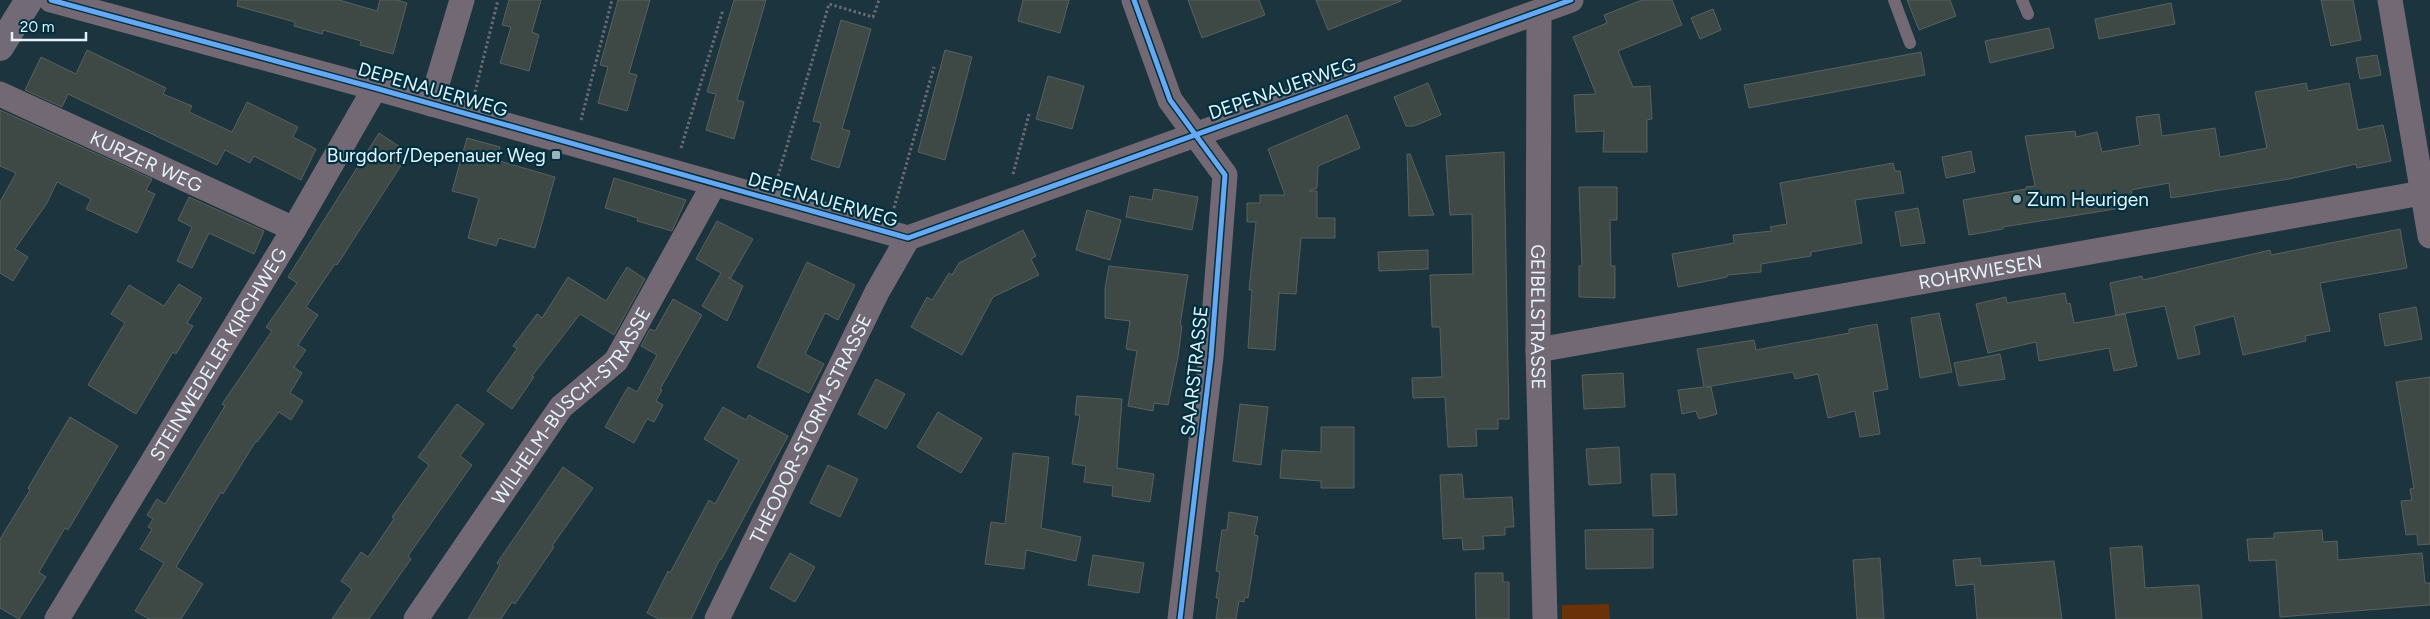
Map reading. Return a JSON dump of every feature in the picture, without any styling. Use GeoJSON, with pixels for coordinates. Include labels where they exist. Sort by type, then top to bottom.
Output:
{"type":"FeatureCollection","features":[{"type":"Feature","properties":{"kind":"main road"},"geometry":{"type":"LineString","coordinates":[[0,47],[29,0]]}},
{"type":"Feature","properties":{"kind":"street","name":"DEPENAUERWEG"},"geometry":{"type":"LineString","coordinates":[[51,0],[470,114],[898,236],[1005,203],[1571,0]]}},
{"type":"Feature","properties":{"kind":"street"},"geometry":{"type":"LineString","coordinates":[[431,104],[462,0]]}},
{"type":"Feature","properties":{"kind":"street","name":"SAARSTRASSE"},"geometry":{"type":"LineString","coordinates":[[1134,0],[1170,100],[1225,175],[1211,357],[1180,619]]}},
{"type":"Feature","properties":{"kind":"street"},"geometry":{"type":"LineString","coordinates":[[2390,0],[2429,228]]}},
{"type":"Feature","properties":{"kind":"street","name":"GEIBELSTRASSE"},"geometry":{"type":"LineString","coordinates":[[1539,13],[1538,350],[1545,619]]}},
{"type":"Feature","properties":{"kind":"street","name":"STEINWEDELER KIRCHWEG"},"geometry":{"type":"LineString","coordinates":[[57,619],[294,228],[375,88]]}},
{"type":"Feature","properties":{"kind":"street","name":"KURZER WEG"},"geometry":{"type":"LineString","coordinates":[[0,94],[294,228]]}},
{"type":"Feature","properties":{"kind":"street","name":"WILHELM-BUSCH-STRASSE"},"geometry":{"type":"LineString","coordinates":[[416,619],[561,407],[616,361],[714,184]]}},
{"type":"Feature","properties":{"kind":"street","name":"ROHRWIESEN"},"geometry":{"type":"LineString","coordinates":[[1538,350],[2422,193]]}},
{"type":"Feature","properties":{"kind":"street","name":"THEODOR-STORM-STRASSE"},"geometry":{"type":"LineString","coordinates":[[716,619],[877,292],[898,236]]}},
{"type":"Feature","properties":{"kind":"lane"},"geometry":{"type":"LineString","coordinates":[[1894,0],[1910,43]]}},
{"type":"Feature","properties":{"kind":"lane"},"geometry":{"type":"LineString","coordinates":[[2022,0],[2028,14]]}},
{"type":"Feature","properties":{"kind":"path"},"geometry":{"type":"LineString","coordinates":[[470,114],[498,0]]}},
{"type":"Feature","properties":{"kind":"path"},"geometry":{"type":"LineString","coordinates":[[574,144],[612,0]]}},
{"type":"Feature","properties":{"kind":"path"},"geometry":{"type":"LineString","coordinates":[[771,201],[829,4],[873,17],[878,0]]}},
{"type":"Feature","properties":{"kind":"path"},"geometry":{"type":"LineString","coordinates":[[674,173],[723,10]]}},
{"type":"Feature","properties":{"kind":"path"},"geometry":{"type":"LineString","coordinates":[[898,236],[934,67]]}},
{"type":"Feature","properties":{"kind":"path"},"geometry":{"type":"LineString","coordinates":[[1005,203],[1029,114]]}},
{"type":"Feature","properties":{"kind":"shaded area"},"geometry":{"type":"Polygon","coordinates":[[[1609,604],[1610,619],[1562,619],[1562,605],[1609,604]]]}},
{"type":"Feature","properties":{"kind":"building"},"geometry":{"type":"Polygon","coordinates":[[[238,0],[339,0],[377,11],[380,0],[397,0],[407,3],[393,54],[360,45],[361,41],[323,30],[322,34],[294,26],[295,22],[237,6],[238,0]]]}},
{"type":"Feature","properties":{"kind":"building"},"geometry":{"type":"Polygon","coordinates":[[[509,0],[541,0],[532,32],[539,35],[529,71],[500,63],[511,27],[502,25],[509,0]]]}},
{"type":"Feature","properties":{"kind":"building"},"geometry":{"type":"Polygon","coordinates":[[[618,0],[650,0],[629,73],[637,75],[627,111],[598,103],[608,67],[600,65],[618,0]]]}},
{"type":"Feature","properties":{"kind":"building"},"geometry":{"type":"Polygon","coordinates":[[[734,0],[766,0],[737,100],[744,102],[734,139],[706,130],[716,94],[707,92],[734,0]]]}},
{"type":"Feature","properties":{"kind":"building"},"geometry":{"type":"Polygon","coordinates":[[[1023,0],[1069,0],[1060,33],[1018,21],[1023,0]]]}},
{"type":"Feature","properties":{"kind":"building"},"geometry":{"type":"Polygon","coordinates":[[[1188,0],[1259,0],[1265,15],[1202,38],[1188,0]]]}},
{"type":"Feature","properties":{"kind":"building"},"geometry":{"type":"Polygon","coordinates":[[[1316,0],[1401,0],[1401,1],[1328,30],[1316,0]]]}},
{"type":"Feature","properties":{"kind":"building"},"geometry":{"type":"Polygon","coordinates":[[[1642,0],[1672,0],[1682,25],[1618,51],[1633,87],[1650,86],[1652,119],[1647,120],[1647,152],[1603,152],[1604,131],[1576,132],[1574,95],[1596,94],[1573,37],[1607,23],[1604,15],[1642,0]]]}},
{"type":"Feature","properties":{"kind":"building"},"geometry":{"type":"Polygon","coordinates":[[[1907,0],[1950,0],[1956,16],[1919,30],[1907,0]]]}},
{"type":"Feature","properties":{"kind":"building"},"geometry":{"type":"Polygon","coordinates":[[[2321,0],[2353,0],[2361,40],[2331,46],[2321,0]]]}},
{"type":"Feature","properties":{"kind":"building"},"geometry":{"type":"Polygon","coordinates":[[[2171,3],[2175,24],[2099,39],[2095,19],[2171,3]]]}},
{"type":"Feature","properties":{"kind":"building"},"geometry":{"type":"Polygon","coordinates":[[[1713,9],[1721,30],[1700,39],[1691,18],[1713,9]]]}},
{"type":"Feature","properties":{"kind":"building"},"geometry":{"type":"Polygon","coordinates":[[[841,20],[871,29],[842,129],[850,131],[839,168],[811,159],[821,123],[813,121],[841,20]]]}},
{"type":"Feature","properties":{"kind":"building"},"geometry":{"type":"Polygon","coordinates":[[[2049,28],[2054,48],[1990,63],[1985,41],[2049,28]]]}},
{"type":"Feature","properties":{"kind":"building"},"geometry":{"type":"Polygon","coordinates":[[[87,50],[166,88],[163,94],[192,106],[189,112],[232,132],[247,102],[298,127],[293,137],[316,149],[301,180],[254,156],[250,163],[225,150],[217,165],[68,94],[62,107],[25,90],[41,57],[76,74],[87,50]]]}},
{"type":"Feature","properties":{"kind":"building"},"geometry":{"type":"Polygon","coordinates":[[[945,50],[972,57],[945,160],[918,152],[945,50]]]}},
{"type":"Feature","properties":{"kind":"building"},"geometry":{"type":"Polygon","coordinates":[[[1921,52],[1925,75],[1749,108],[1744,85],[1921,52]]]}},
{"type":"Feature","properties":{"kind":"building"},"geometry":{"type":"Polygon","coordinates":[[[2377,55],[2381,75],[2360,79],[2356,58],[2377,55]]]}},
{"type":"Feature","properties":{"kind":"building"},"geometry":{"type":"Polygon","coordinates":[[[1048,76],[1084,86],[1072,129],[1036,119],[1048,76]]]}},
{"type":"Feature","properties":{"kind":"building"},"geometry":{"type":"Polygon","coordinates":[[[1428,83],[1441,115],[1414,126],[1406,126],[1394,97],[1428,83]]]}},
{"type":"Feature","properties":{"kind":"building"},"geometry":{"type":"Polygon","coordinates":[[[2306,83],[2308,91],[2349,83],[2358,130],[2383,125],[2391,161],[2357,168],[2356,164],[2289,179],[2171,198],[2169,183],[2131,190],[2134,206],[2003,227],[2003,229],[1969,235],[1963,200],[2035,186],[2025,136],[2075,131],[2076,137],[2097,132],[2102,152],[2140,145],[2136,117],[2159,114],[2162,136],[2215,128],[2220,157],[2267,148],[2255,92],[2306,83]]]}},
{"type":"Feature","properties":{"kind":"building"},"geometry":{"type":"Polygon","coordinates":[[[0,110],[152,179],[146,190],[155,194],[137,233],[86,209],[91,199],[57,182],[47,203],[15,249],[28,257],[13,281],[0,273],[0,202],[16,173],[0,166],[0,110]]]}},
{"type":"Feature","properties":{"kind":"building"},"geometry":{"type":"Polygon","coordinates":[[[1347,115],[1360,148],[1318,166],[1317,188],[1309,191],[1317,191],[1317,218],[1335,218],[1335,238],[1301,238],[1296,294],[1279,293],[1275,350],[1248,348],[1252,290],[1249,290],[1256,222],[1247,222],[1247,203],[1260,203],[1260,195],[1285,195],[1268,149],[1347,115]]]}},
{"type":"Feature","properties":{"kind":"building"},"geometry":{"type":"Polygon","coordinates":[[[379,133],[409,153],[337,265],[335,264],[306,307],[318,315],[298,345],[306,350],[294,367],[302,373],[290,393],[303,401],[291,420],[279,412],[256,441],[223,494],[221,492],[176,567],[203,584],[181,619],[149,619],[135,611],[164,563],[140,549],[152,529],[148,527],[153,519],[147,515],[157,499],[165,504],[225,406],[222,404],[272,331],[266,327],[297,283],[288,277],[379,133]]]}},
{"type":"Feature","properties":{"kind":"building"},"geometry":{"type":"Polygon","coordinates":[[[467,138],[500,147],[496,160],[555,177],[535,248],[499,238],[496,246],[468,238],[479,198],[452,191],[467,138]]]}},
{"type":"Feature","properties":{"kind":"building"},"geometry":{"type":"Polygon","coordinates":[[[1971,151],[1975,172],[1946,178],[1942,157],[1971,151]]]}},
{"type":"Feature","properties":{"kind":"building"},"geometry":{"type":"Polygon","coordinates":[[[1504,152],[1509,419],[1498,419],[1498,429],[1476,429],[1477,446],[1448,447],[1445,397],[1413,398],[1412,378],[1442,377],[1440,327],[1432,327],[1430,275],[1473,274],[1472,214],[1450,215],[1446,156],[1504,152]]]}},
{"type":"Feature","properties":{"kind":"building"},"geometry":{"type":"Polygon","coordinates":[[[1407,154],[1410,154],[1434,215],[1409,216],[1407,154]]]}},
{"type":"Feature","properties":{"kind":"building"},"geometry":{"type":"Polygon","coordinates":[[[1893,163],[1895,171],[1900,171],[1904,193],[1855,200],[1862,243],[1811,252],[1811,256],[1761,264],[1761,272],[1727,275],[1727,277],[1678,287],[1672,254],[1734,243],[1733,235],[1772,231],[1770,227],[1787,224],[1780,183],[1893,163]]]}},
{"type":"Feature","properties":{"kind":"building"},"geometry":{"type":"Polygon","coordinates":[[[614,178],[686,200],[672,231],[637,221],[638,218],[605,208],[614,178]]]}},
{"type":"Feature","properties":{"kind":"building"},"geometry":{"type":"Polygon","coordinates":[[[1579,187],[1617,187],[1617,220],[1610,220],[1611,266],[1615,266],[1615,298],[1579,297],[1579,266],[1582,266],[1579,187]]]}},
{"type":"Feature","properties":{"kind":"building"},"geometry":{"type":"Polygon","coordinates":[[[1154,189],[1198,197],[1192,230],[1126,217],[1130,196],[1152,200],[1154,189]]]}},
{"type":"Feature","properties":{"kind":"building"},"geometry":{"type":"Polygon","coordinates":[[[189,197],[264,231],[254,254],[209,233],[192,268],[177,261],[192,227],[178,220],[189,197]]]}},
{"type":"Feature","properties":{"kind":"building"},"geometry":{"type":"Polygon","coordinates":[[[1918,208],[1925,243],[1901,246],[1895,212],[1918,208]]]}},
{"type":"Feature","properties":{"kind":"building"},"geometry":{"type":"Polygon","coordinates":[[[1087,210],[1121,220],[1110,260],[1076,250],[1087,210]]]}},
{"type":"Feature","properties":{"kind":"building"},"geometry":{"type":"Polygon","coordinates":[[[717,221],[753,239],[730,278],[743,286],[727,321],[702,306],[721,273],[696,259],[717,221]]]}},
{"type":"Feature","properties":{"kind":"building"},"geometry":{"type":"Polygon","coordinates":[[[2400,229],[2407,268],[2320,283],[2330,331],[2305,336],[2306,341],[2243,355],[2234,316],[2194,326],[2200,354],[2178,359],[2165,306],[2116,315],[2110,283],[2142,276],[2143,280],[2270,250],[2271,255],[2400,229]]]}},
{"type":"Feature","properties":{"kind":"building"},"geometry":{"type":"Polygon","coordinates":[[[1023,230],[1036,256],[1031,259],[1039,275],[993,297],[962,355],[911,327],[927,297],[932,300],[949,273],[952,275],[959,263],[1023,230]]]}},
{"type":"Feature","properties":{"kind":"building"},"geometry":{"type":"Polygon","coordinates":[[[1428,250],[1428,269],[1379,271],[1378,252],[1428,250]]]}},
{"type":"Feature","properties":{"kind":"building"},"geometry":{"type":"Polygon","coordinates":[[[807,262],[855,285],[838,320],[825,313],[805,354],[824,364],[809,393],[757,367],[807,262]]]}},
{"type":"Feature","properties":{"kind":"building"},"geometry":{"type":"Polygon","coordinates":[[[1109,266],[1188,275],[1180,325],[1182,326],[1178,357],[1168,405],[1154,403],[1153,411],[1128,406],[1137,351],[1126,349],[1130,321],[1105,318],[1105,288],[1109,266]]]}},
{"type":"Feature","properties":{"kind":"building"},"geometry":{"type":"Polygon","coordinates":[[[627,267],[645,279],[614,335],[580,314],[532,376],[534,377],[512,409],[487,391],[517,349],[513,346],[537,314],[542,318],[568,277],[606,301],[627,267]]]}},
{"type":"Feature","properties":{"kind":"building"},"geometry":{"type":"Polygon","coordinates":[[[179,284],[202,298],[187,323],[193,326],[176,354],[173,352],[136,414],[88,385],[125,323],[111,314],[129,285],[164,306],[179,284]]]}},
{"type":"Feature","properties":{"kind":"building"},"geometry":{"type":"Polygon","coordinates":[[[2065,293],[2067,304],[2070,303],[2074,323],[2125,314],[2137,366],[2114,371],[2109,348],[2039,361],[2036,342],[1988,353],[1976,304],[2006,297],[2007,303],[2065,293]]]}},
{"type":"Feature","properties":{"kind":"building"},"geometry":{"type":"Polygon","coordinates":[[[673,299],[702,315],[660,389],[662,390],[656,401],[663,405],[654,422],[647,419],[634,443],[605,427],[628,387],[637,392],[657,355],[641,346],[650,329],[655,331],[673,299]]]}},
{"type":"Feature","properties":{"kind":"building"},"geometry":{"type":"Polygon","coordinates":[[[2416,307],[2422,339],[2385,346],[2379,314],[2416,307]]]}},
{"type":"Feature","properties":{"kind":"building"},"geometry":{"type":"Polygon","coordinates":[[[1939,313],[1952,372],[1920,378],[1911,318],[1939,313]]]}},
{"type":"Feature","properties":{"kind":"building"},"geometry":{"type":"Polygon","coordinates":[[[1877,324],[1888,389],[1873,392],[1880,434],[1860,437],[1855,411],[1828,418],[1818,374],[1795,379],[1793,372],[1706,387],[1711,387],[1717,414],[1699,419],[1696,411],[1682,414],[1678,390],[1704,387],[1697,349],[1754,340],[1756,350],[1849,333],[1849,329],[1877,324]]]}},
{"type":"Feature","properties":{"kind":"building"},"geometry":{"type":"Polygon","coordinates":[[[2000,354],[2005,379],[1959,386],[1954,363],[2000,354]]]}},
{"type":"Feature","properties":{"kind":"building"},"geometry":{"type":"Polygon","coordinates":[[[1623,373],[1625,407],[1584,409],[1582,375],[1623,373]]]}},
{"type":"Feature","properties":{"kind":"building"},"geometry":{"type":"Polygon","coordinates":[[[2430,377],[2430,544],[2418,545],[2417,534],[2406,535],[2401,501],[2412,500],[2410,489],[2414,488],[2396,382],[2430,377]]]}},
{"type":"Feature","properties":{"kind":"building"},"geometry":{"type":"Polygon","coordinates":[[[876,379],[905,394],[886,429],[858,414],[876,379]]]}},
{"type":"Feature","properties":{"kind":"building"},"geometry":{"type":"Polygon","coordinates":[[[1077,396],[1122,399],[1117,468],[1154,474],[1150,502],[1112,496],[1113,486],[1084,482],[1086,466],[1072,464],[1080,415],[1075,415],[1077,396]]]}},
{"type":"Feature","properties":{"kind":"building"},"geometry":{"type":"Polygon","coordinates":[[[457,404],[484,424],[460,456],[472,465],[408,556],[411,559],[369,619],[332,619],[352,589],[341,581],[361,552],[368,557],[394,519],[392,517],[429,465],[418,457],[457,404]]]}},
{"type":"Feature","properties":{"kind":"building"},"geometry":{"type":"Polygon","coordinates":[[[1240,404],[1268,407],[1261,465],[1233,461],[1240,404]]]}},
{"type":"Feature","properties":{"kind":"building"},"geometry":{"type":"Polygon","coordinates":[[[723,407],[746,420],[749,415],[788,436],[720,559],[691,619],[659,619],[647,613],[668,571],[670,573],[709,500],[715,504],[739,460],[704,439],[723,407]]]}},
{"type":"Feature","properties":{"kind":"building"},"geometry":{"type":"Polygon","coordinates":[[[938,412],[982,438],[961,473],[917,447],[938,412]]]}},
{"type":"Feature","properties":{"kind":"building"},"geometry":{"type":"Polygon","coordinates":[[[70,417],[118,446],[68,530],[65,528],[39,572],[46,577],[19,619],[0,608],[0,539],[30,490],[28,488],[70,417]]]}},
{"type":"Feature","properties":{"kind":"building"},"geometry":{"type":"Polygon","coordinates":[[[1321,427],[1354,427],[1354,488],[1321,488],[1321,481],[1280,478],[1282,450],[1321,452],[1321,427]]]}},
{"type":"Feature","properties":{"kind":"building"},"geometry":{"type":"Polygon","coordinates":[[[1619,447],[1621,483],[1589,485],[1586,449],[1619,447]]]}},
{"type":"Feature","properties":{"kind":"building"},"geometry":{"type":"Polygon","coordinates":[[[1013,453],[1049,457],[1041,528],[1081,537],[1076,561],[1026,550],[1024,569],[985,564],[991,522],[1005,524],[1013,453]]]}},
{"type":"Feature","properties":{"kind":"building"},"geometry":{"type":"Polygon","coordinates":[[[828,465],[858,479],[840,517],[810,503],[828,465]]]}},
{"type":"Feature","properties":{"kind":"building"},"geometry":{"type":"Polygon","coordinates":[[[563,467],[593,488],[552,546],[554,547],[515,604],[512,602],[501,619],[468,619],[500,565],[497,563],[563,467]]]}},
{"type":"Feature","properties":{"kind":"building"},"geometry":{"type":"Polygon","coordinates":[[[1462,474],[1464,499],[1512,497],[1514,527],[1505,527],[1505,535],[1483,536],[1484,549],[1463,550],[1462,538],[1443,539],[1440,475],[1462,474]]]}},
{"type":"Feature","properties":{"kind":"building"},"geometry":{"type":"Polygon","coordinates":[[[1651,474],[1675,474],[1677,515],[1653,516],[1651,474]]]}},
{"type":"Feature","properties":{"kind":"building"},"geometry":{"type":"Polygon","coordinates":[[[1229,512],[1258,517],[1254,535],[1258,536],[1248,598],[1245,597],[1244,602],[1239,601],[1236,619],[1216,619],[1219,598],[1216,598],[1220,572],[1216,571],[1222,530],[1227,530],[1229,512]]]}},
{"type":"Feature","properties":{"kind":"building"},"geometry":{"type":"Polygon","coordinates":[[[1653,529],[1653,568],[1586,569],[1585,530],[1653,529]]]}},
{"type":"Feature","properties":{"kind":"building"},"geometry":{"type":"Polygon","coordinates":[[[2322,530],[2323,542],[2337,541],[2338,560],[2422,553],[2425,583],[2430,583],[2430,605],[2280,617],[2276,560],[2249,561],[2247,539],[2274,538],[2274,533],[2322,530]]]}},
{"type":"Feature","properties":{"kind":"building"},"geometry":{"type":"Polygon","coordinates":[[[2142,546],[2145,588],[2199,585],[2202,619],[2116,619],[2110,548],[2142,546]]]}},
{"type":"Feature","properties":{"kind":"building"},"geometry":{"type":"Polygon","coordinates":[[[790,553],[815,567],[795,602],[770,588],[790,553]]]}},
{"type":"Feature","properties":{"kind":"building"},"geometry":{"type":"Polygon","coordinates":[[[1093,555],[1144,563],[1139,593],[1088,585],[1093,555]]]}},
{"type":"Feature","properties":{"kind":"building"},"geometry":{"type":"Polygon","coordinates":[[[1880,558],[1884,619],[1857,619],[1853,560],[1880,558]]]}},
{"type":"Feature","properties":{"kind":"building"},"geometry":{"type":"Polygon","coordinates":[[[1980,558],[1981,566],[2054,561],[2062,619],[1977,619],[1974,584],[1956,586],[1953,560],[1980,558]]]}},
{"type":"Feature","properties":{"kind":"building"},"geometry":{"type":"Polygon","coordinates":[[[1475,573],[1503,573],[1503,582],[1509,582],[1509,619],[1476,619],[1475,573]]]}},
{"type":"Feature","properties":{"kind":"cycle path"},"geometry":{"type":"LineString","coordinates":[[51,0],[375,88],[908,238],[1571,0]]}},
{"type":"Feature","properties":{"kind":"cycle path"},"geometry":{"type":"LineString","coordinates":[[1134,0],[1170,100],[1225,175],[1211,357],[1180,619]]}},
{"type":"Feature","properties":{"kind":"place","name":"Burgdorf/Depenauer Weg"},"geometry":{"type":"Point","coordinates":[556,155]}},
{"type":"Feature","properties":{"kind":"place","name":"Zum Heurigen"},"geometry":{"type":"Point","coordinates":[2017,199]}}]}
